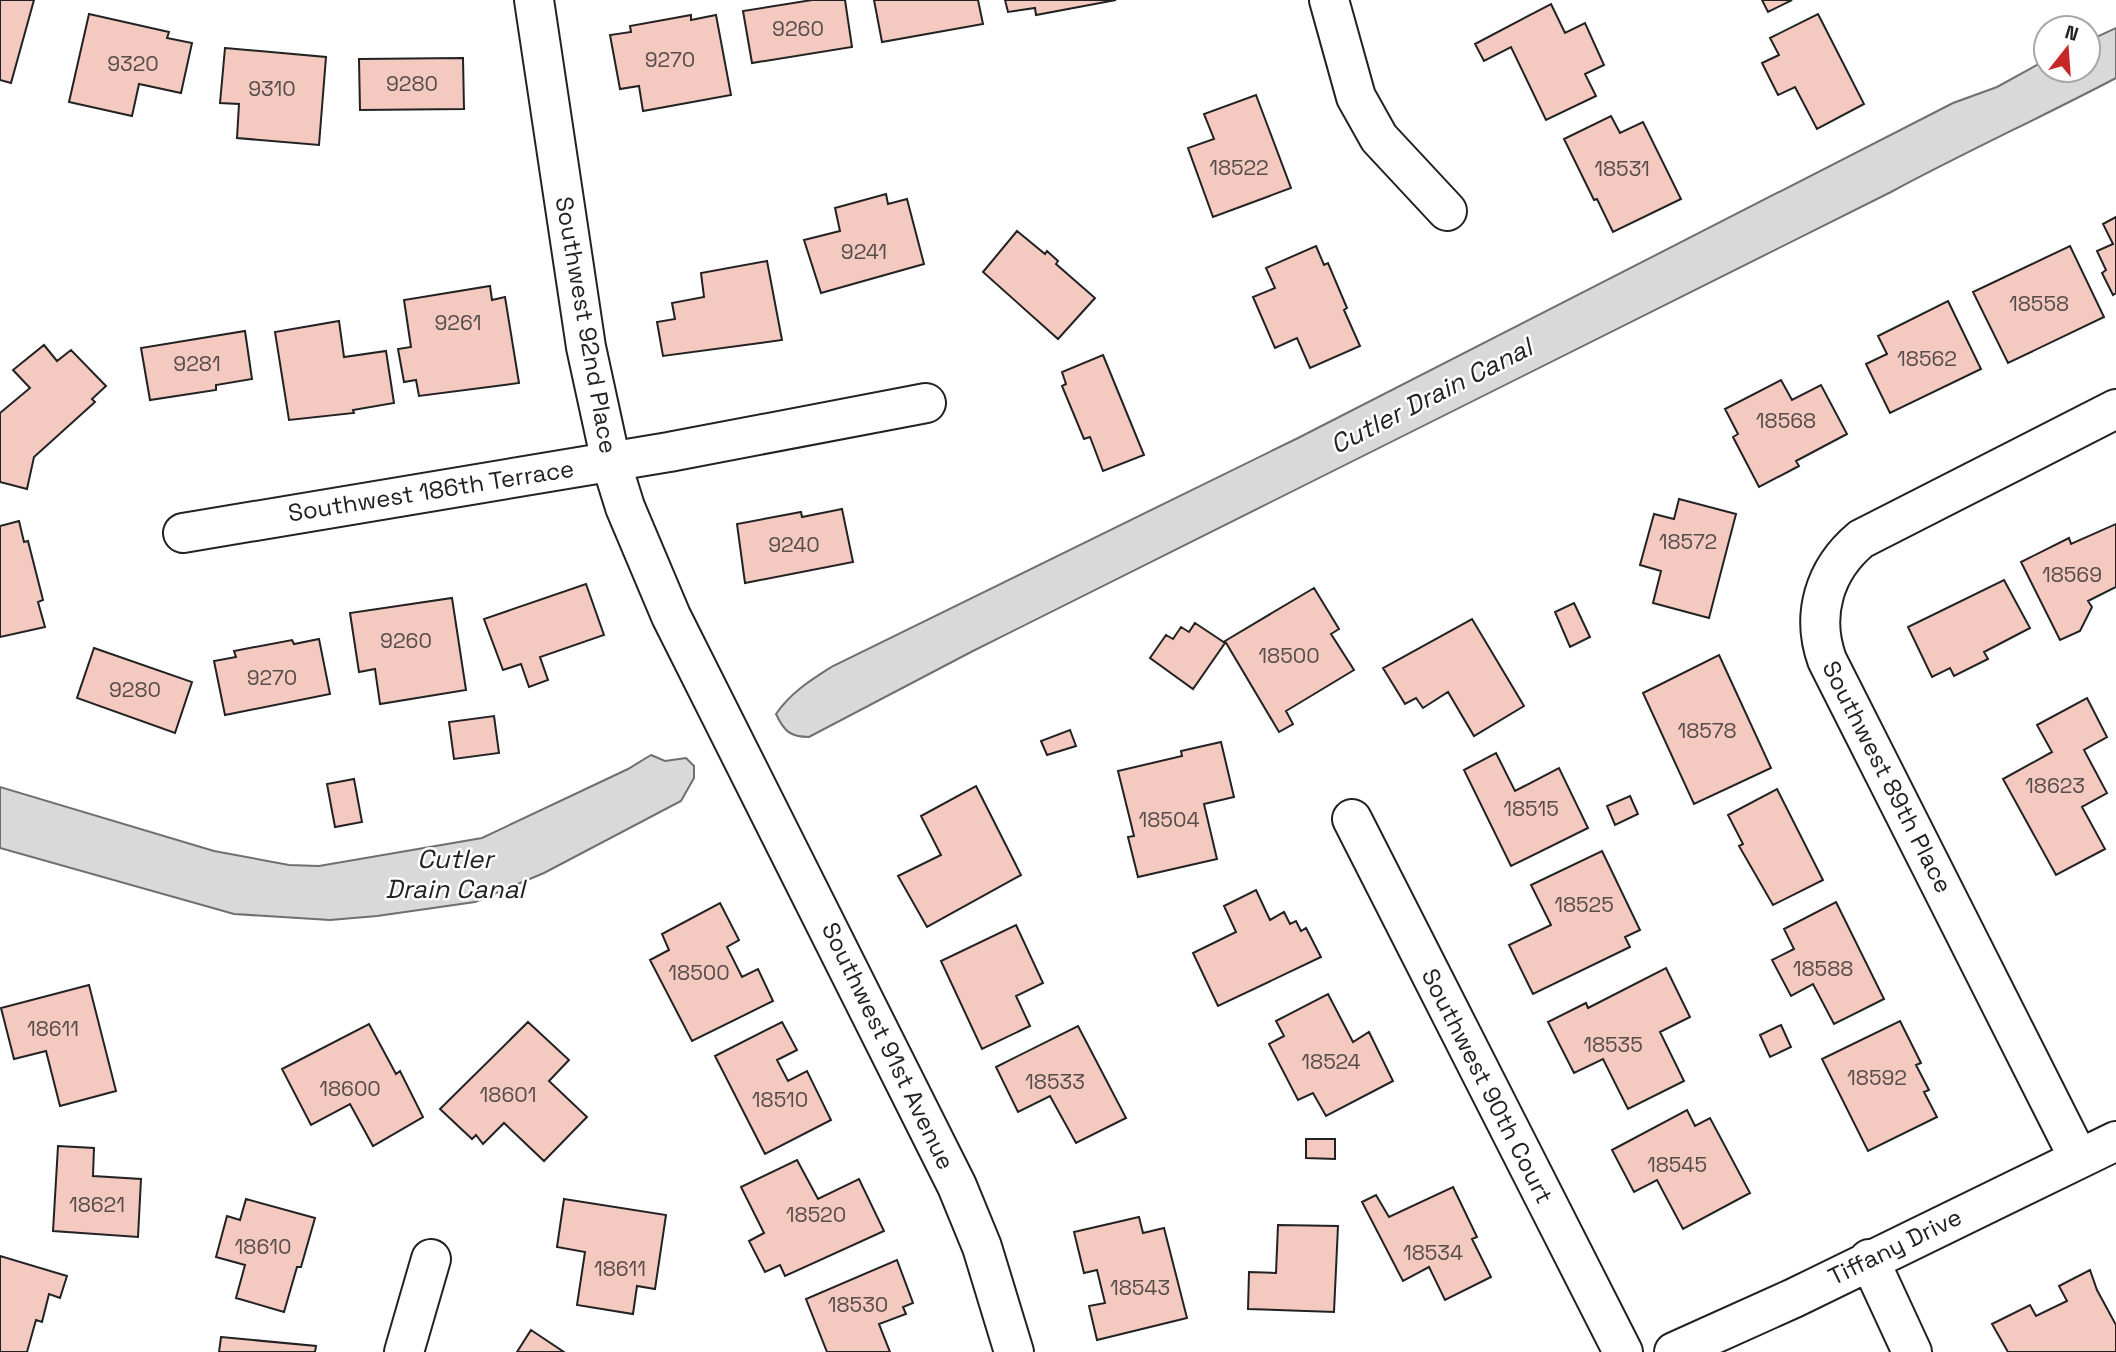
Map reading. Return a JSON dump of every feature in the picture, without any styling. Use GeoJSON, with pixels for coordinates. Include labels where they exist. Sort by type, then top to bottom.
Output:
{"type":"FeatureCollection","features":[{"type":"Feature","properties":{"kind":"street","name":"Southwest 92nd Place"},"geometry":{"type":"LineString","coordinates":[[534,0],[586,347],[611,462],[630,520],[666,604],[740,750]]}},
{"type":"Feature","properties":{"kind":"street"},"geometry":{"type":"LineString","coordinates":[[1329,0],[1356,97],[1378,138],[1447,211]]}},
{"type":"Feature","properties":{"kind":"street","name":"Southwest 186th Terrace"},"geometry":{"type":"LineString","coordinates":[[183,533],[611,462],[926,402]]}},
{"type":"Feature","properties":{"kind":"street","name":"Southwest 89th Place"},"geometry":{"type":"LineString","coordinates":[[2079,1158],[1827,660],[1822,643],[1820,610],[1837,564],[1861,539],[2116,410]]}},
{"type":"Feature","properties":{"kind":"street","name":"Southwest 91st Avenue"},"geometry":{"type":"LineString","coordinates":[[740,750],[957,1186],[982,1247],[1014,1352]]}},
{"type":"Feature","properties":{"kind":"street","name":"Southwest 90th Court"},"geometry":{"type":"LineString","coordinates":[[1352,819],[1623,1352]]}},
{"type":"Feature","properties":{"kind":"street","name":"Tiffany Drive"},"geometry":{"type":"LineString","coordinates":[[1674,1352],[1794,1298],[1869,1259],[2116,1141]]}},
{"type":"Feature","properties":{"kind":"street"},"geometry":{"type":"LineString","coordinates":[[404,1352],[432,1259]]}},
{"type":"Feature","properties":{"kind":"street"},"geometry":{"type":"LineString","coordinates":[[1869,1259],[1912,1352]]}},
{"type":"Feature","properties":{"kind":"water","name":"Cutler Drain Canal"},"geometry":{"type":"Polygon","coordinates":[[[2116,28],[2116,78],[971,652],[809,737],[792,734],[779,720],[776,714],[788,699],[833,666],[1298,438],[1953,103],[1997,87],[2032,68],[2032,84],[2102,84],[2102,34],[2116,28]]]}},
{"type":"Feature","properties":{"kind":"water","name":"Cutler Drain Canal"},"geometry":{"type":"Polygon","coordinates":[[[651,755],[665,761],[686,758],[694,766],[694,778],[681,801],[544,873],[475,902],[377,916],[330,920],[234,914],[0,848],[0,787],[214,851],[289,865],[319,866],[482,838],[628,769],[651,755]]]}},
{"type":"Feature","properties":{"kind":"building"},"geometry":{"type":"Polygon","coordinates":[[[0,0],[34,0],[11,83],[0,80],[0,0]]]}},
{"type":"Feature","properties":{"kind":"building"},"geometry":{"type":"Polygon","coordinates":[[[812,0],[845,0],[852,47],[752,63],[743,11],[812,0]]]}},
{"type":"Feature","properties":{"kind":"building"},"geometry":{"type":"Polygon","coordinates":[[[874,0],[978,0],[983,24],[882,42],[874,0]]]}},
{"type":"Feature","properties":{"kind":"building"},"geometry":{"type":"Polygon","coordinates":[[[1005,0],[1116,0],[1036,15],[1035,8],[1008,12],[1005,0]]]}},
{"type":"Feature","properties":{"kind":"building"},"geometry":{"type":"Polygon","coordinates":[[[1762,0],[1792,0],[1768,12],[1762,0]]]}},
{"type":"Feature","properties":{"kind":"building"},"geometry":{"type":"Polygon","coordinates":[[[1551,4],[1565,33],[1585,23],[1604,65],[1585,74],[1596,96],[1546,120],[1511,47],[1484,61],[1475,44],[1551,4]]]}},
{"type":"Feature","properties":{"kind":"building"},"geometry":{"type":"Polygon","coordinates":[[[89,14],[169,32],[167,38],[192,43],[181,93],[139,84],[132,116],[69,102],[89,14]]]}},
{"type":"Feature","properties":{"kind":"building"},"geometry":{"type":"Polygon","coordinates":[[[1818,14],[1864,104],[1817,129],[1795,87],[1778,95],[1762,63],[1779,55],[1770,38],[1818,14]]]}},
{"type":"Feature","properties":{"kind":"building"},"geometry":{"type":"Polygon","coordinates":[[[691,15],[691,20],[716,15],[731,95],[643,111],[639,86],[620,89],[610,35],[631,32],[630,26],[691,15]]]}},
{"type":"Feature","properties":{"kind":"building"},"geometry":{"type":"Polygon","coordinates":[[[225,48],[326,57],[319,145],[237,138],[239,104],[220,103],[225,48]]]}},
{"type":"Feature","properties":{"kind":"building"},"geometry":{"type":"Polygon","coordinates":[[[463,58],[464,109],[360,110],[359,59],[463,58]]]}},
{"type":"Feature","properties":{"kind":"building"},"geometry":{"type":"Polygon","coordinates":[[[1256,95],[1291,188],[1213,217],[1188,148],[1214,139],[1204,114],[1256,95]]]}},
{"type":"Feature","properties":{"kind":"building"},"geometry":{"type":"Polygon","coordinates":[[[1611,116],[1620,133],[1643,122],[1681,199],[1613,232],[1564,139],[1611,116]]]}},
{"type":"Feature","properties":{"kind":"building"},"geometry":{"type":"Polygon","coordinates":[[[886,194],[888,204],[907,199],[924,264],[821,293],[804,240],[840,231],[835,208],[886,194]]]}},
{"type":"Feature","properties":{"kind":"building"},"geometry":{"type":"Polygon","coordinates":[[[2116,217],[2116,293],[2113,295],[2102,273],[2106,270],[2097,251],[2113,244],[2103,224],[2116,217]]]}},
{"type":"Feature","properties":{"kind":"building"},"geometry":{"type":"Polygon","coordinates":[[[1017,231],[1045,254],[1047,251],[1058,261],[1056,264],[1095,298],[1058,339],[983,272],[1017,231]]]}},
{"type":"Feature","properties":{"kind":"building"},"geometry":{"type":"Polygon","coordinates":[[[1316,246],[1324,265],[1328,263],[1360,346],[1310,368],[1297,338],[1275,348],[1253,297],[1275,288],[1266,268],[1316,246]]]}},
{"type":"Feature","properties":{"kind":"building"},"geometry":{"type":"Polygon","coordinates":[[[2070,246],[2104,317],[2008,363],[1973,292],[2070,246]]]}},
{"type":"Feature","properties":{"kind":"building"},"geometry":{"type":"Polygon","coordinates":[[[767,261],[782,340],[663,356],[657,322],[675,319],[672,303],[704,297],[701,273],[767,261]]]}},
{"type":"Feature","properties":{"kind":"building"},"geometry":{"type":"Polygon","coordinates":[[[490,286],[492,300],[505,297],[519,383],[419,396],[416,380],[404,382],[398,349],[411,347],[404,300],[490,286]]]}},
{"type":"Feature","properties":{"kind":"building"},"geometry":{"type":"Polygon","coordinates":[[[1948,301],[1981,369],[1890,413],[1866,364],[1887,354],[1878,336],[1948,301]]]}},
{"type":"Feature","properties":{"kind":"building"},"geometry":{"type":"Polygon","coordinates":[[[339,321],[344,357],[386,351],[394,403],[353,410],[354,413],[289,420],[275,332],[339,321]]]}},
{"type":"Feature","properties":{"kind":"building"},"geometry":{"type":"Polygon","coordinates":[[[245,331],[252,379],[216,385],[216,390],[150,400],[141,348],[245,331]]]}},
{"type":"Feature","properties":{"kind":"building"},"geometry":{"type":"Polygon","coordinates":[[[44,345],[57,361],[71,350],[106,386],[92,399],[95,402],[34,457],[27,489],[0,482],[0,413],[30,388],[13,370],[44,345]]]}},
{"type":"Feature","properties":{"kind":"building"},"geometry":{"type":"Polygon","coordinates":[[[1103,355],[1144,455],[1103,471],[1090,437],[1084,439],[1062,386],[1066,384],[1062,372],[1103,355]]]}},
{"type":"Feature","properties":{"kind":"building"},"geometry":{"type":"Polygon","coordinates":[[[1781,380],[1792,400],[1821,385],[1847,434],[1796,461],[1799,466],[1759,487],[1733,437],[1738,434],[1725,409],[1781,380]]]}},
{"type":"Feature","properties":{"kind":"building"},"geometry":{"type":"Polygon","coordinates":[[[1679,499],[1736,514],[1709,618],[1653,603],[1661,571],[1640,565],[1654,514],[1674,519],[1679,499]]]}},
{"type":"Feature","properties":{"kind":"building"},"geometry":{"type":"Polygon","coordinates":[[[842,509],[853,562],[745,583],[737,524],[801,512],[802,517],[842,509]]]}},
{"type":"Feature","properties":{"kind":"building"},"geometry":{"type":"Polygon","coordinates":[[[19,521],[24,542],[28,541],[43,600],[38,602],[45,627],[0,637],[0,526],[19,521]]]}},
{"type":"Feature","properties":{"kind":"building"},"geometry":{"type":"Polygon","coordinates":[[[2116,524],[2116,587],[2088,601],[2092,607],[2080,631],[2060,640],[2021,562],[2069,538],[2071,544],[2116,524]]]}},
{"type":"Feature","properties":{"kind":"building"},"geometry":{"type":"Polygon","coordinates":[[[2004,580],[2030,628],[1984,652],[1988,659],[1954,676],[1950,668],[1932,677],[1908,627],[2004,580]]]}},
{"type":"Feature","properties":{"kind":"building"},"geometry":{"type":"Polygon","coordinates":[[[586,584],[604,635],[540,657],[548,680],[529,687],[521,664],[503,670],[484,619],[586,584]]]}},
{"type":"Feature","properties":{"kind":"building"},"geometry":{"type":"Polygon","coordinates":[[[1314,588],[1339,629],[1331,634],[1354,670],[1286,711],[1293,724],[1279,732],[1225,641],[1314,588]]]}},
{"type":"Feature","properties":{"kind":"building"},"geometry":{"type":"Polygon","coordinates":[[[452,598],[466,690],[380,704],[375,669],[359,672],[350,613],[452,598]]]}},
{"type":"Feature","properties":{"kind":"building"},"geometry":{"type":"Polygon","coordinates":[[[1574,603],[1590,637],[1570,647],[1555,612],[1574,603]]]}},
{"type":"Feature","properties":{"kind":"building"},"geometry":{"type":"Polygon","coordinates":[[[1472,619],[1524,706],[1474,736],[1448,692],[1423,708],[1416,698],[1405,704],[1383,668],[1472,619]]]}},
{"type":"Feature","properties":{"kind":"building"},"geometry":{"type":"Polygon","coordinates":[[[1195,623],[1225,643],[1193,689],[1150,658],[1166,635],[1173,639],[1181,627],[1189,632],[1195,623]]]}},
{"type":"Feature","properties":{"kind":"building"},"geometry":{"type":"Polygon","coordinates":[[[319,639],[330,694],[225,715],[214,661],[236,657],[234,651],[292,640],[294,644],[319,639]]]}},
{"type":"Feature","properties":{"kind":"building"},"geometry":{"type":"Polygon","coordinates":[[[94,648],[192,682],[175,733],[77,698],[94,648]]]}},
{"type":"Feature","properties":{"kind":"building"},"geometry":{"type":"Polygon","coordinates":[[[1719,655],[1771,768],[1694,804],[1643,693],[1719,655]]]}},
{"type":"Feature","properties":{"kind":"building"},"geometry":{"type":"Polygon","coordinates":[[[2087,698],[2107,737],[2084,750],[2107,793],[2082,807],[2105,849],[2056,875],[2003,779],[2052,752],[2037,725],[2087,698]]]}},
{"type":"Feature","properties":{"kind":"building"},"geometry":{"type":"Polygon","coordinates":[[[494,716],[499,753],[454,759],[449,722],[494,716]]]}},
{"type":"Feature","properties":{"kind":"building"},"geometry":{"type":"Polygon","coordinates":[[[1070,730],[1076,746],[1047,755],[1041,741],[1070,730]]]}},
{"type":"Feature","properties":{"kind":"building"},"geometry":{"type":"Polygon","coordinates":[[[1221,742],[1234,797],[1204,804],[1217,859],[1138,877],[1128,837],[1134,836],[1118,771],[1182,756],[1181,751],[1221,742]]]}},
{"type":"Feature","properties":{"kind":"building"},"geometry":{"type":"Polygon","coordinates":[[[1496,753],[1515,791],[1559,768],[1588,828],[1511,866],[1464,770],[1496,753]]]}},
{"type":"Feature","properties":{"kind":"building"},"geometry":{"type":"Polygon","coordinates":[[[354,779],[362,822],[335,827],[327,784],[354,779]]]}},
{"type":"Feature","properties":{"kind":"building"},"geometry":{"type":"Polygon","coordinates":[[[976,786],[1021,875],[927,927],[898,876],[941,855],[921,816],[976,786]]]}},
{"type":"Feature","properties":{"kind":"building"},"geometry":{"type":"Polygon","coordinates":[[[1777,789],[1823,880],[1773,905],[1739,846],[1743,844],[1728,815],[1777,789]]]}},
{"type":"Feature","properties":{"kind":"building"},"geometry":{"type":"Polygon","coordinates":[[[1630,796],[1638,814],[1615,825],[1607,806],[1630,796]]]}},
{"type":"Feature","properties":{"kind":"building"},"geometry":{"type":"Polygon","coordinates":[[[1602,851],[1640,930],[1625,937],[1630,947],[1533,994],[1509,945],[1551,925],[1531,885],[1602,851]]]}},
{"type":"Feature","properties":{"kind":"building"},"geometry":{"type":"Polygon","coordinates":[[[1256,890],[1270,920],[1284,912],[1290,924],[1296,921],[1301,931],[1306,928],[1321,957],[1218,1006],[1193,953],[1236,932],[1224,906],[1256,890]]]}},
{"type":"Feature","properties":{"kind":"building"},"geometry":{"type":"Polygon","coordinates":[[[1836,902],[1884,999],[1834,1024],[1813,984],[1791,996],[1772,960],[1794,949],[1784,929],[1836,902]]]}},
{"type":"Feature","properties":{"kind":"building"},"geometry":{"type":"Polygon","coordinates":[[[720,903],[739,940],[727,947],[742,977],[758,969],[773,1001],[692,1041],[650,960],[669,950],[662,934],[720,903]]]}},
{"type":"Feature","properties":{"kind":"building"},"geometry":{"type":"Polygon","coordinates":[[[1016,925],[1043,983],[1016,996],[1030,1026],[982,1049],[941,961],[1016,925]]]}},
{"type":"Feature","properties":{"kind":"building"},"geometry":{"type":"Polygon","coordinates":[[[1666,968],[1690,1017],[1660,1032],[1684,1081],[1628,1109],[1603,1059],[1574,1073],[1548,1022],[1586,1003],[1588,1008],[1666,968]]]}},
{"type":"Feature","properties":{"kind":"building"},"geometry":{"type":"Polygon","coordinates":[[[89,985],[116,1091],[60,1106],[46,1051],[14,1059],[1,1008],[89,985]]]}},
{"type":"Feature","properties":{"kind":"building"},"geometry":{"type":"Polygon","coordinates":[[[1328,994],[1353,1042],[1369,1032],[1393,1081],[1326,1116],[1313,1093],[1298,1100],[1269,1044],[1284,1036],[1276,1021],[1328,994]]]}},
{"type":"Feature","properties":{"kind":"building"},"geometry":{"type":"Polygon","coordinates":[[[1900,1021],[1921,1063],[1916,1065],[1929,1090],[1924,1092],[1937,1117],[1868,1151],[1822,1059],[1900,1021]]]}},
{"type":"Feature","properties":{"kind":"building"},"geometry":{"type":"Polygon","coordinates":[[[528,1022],[569,1060],[549,1081],[587,1117],[544,1161],[504,1123],[483,1144],[476,1135],[472,1139],[440,1109],[528,1022]]]}},
{"type":"Feature","properties":{"kind":"building"},"geometry":{"type":"Polygon","coordinates":[[[782,1022],[797,1050],[777,1060],[788,1081],[807,1071],[831,1120],[765,1154],[715,1056],[782,1022]]]}},
{"type":"Feature","properties":{"kind":"building"},"geometry":{"type":"Polygon","coordinates":[[[369,1024],[396,1074],[400,1071],[423,1117],[373,1146],[350,1104],[311,1125],[282,1069],[369,1024]]]}},
{"type":"Feature","properties":{"kind":"building"},"geometry":{"type":"Polygon","coordinates":[[[1781,1025],[1791,1047],[1770,1057],[1760,1035],[1781,1025]]]}},
{"type":"Feature","properties":{"kind":"building"},"geometry":{"type":"Polygon","coordinates":[[[1078,1026],[1126,1118],[1076,1143],[1050,1096],[1018,1112],[996,1067],[1078,1026]]]}},
{"type":"Feature","properties":{"kind":"building"},"geometry":{"type":"Polygon","coordinates":[[[1687,1110],[1695,1126],[1710,1118],[1750,1193],[1683,1229],[1657,1180],[1634,1192],[1612,1150],[1687,1110]]]}},
{"type":"Feature","properties":{"kind":"building"},"geometry":{"type":"Polygon","coordinates":[[[1306,1139],[1335,1139],[1335,1159],[1306,1158],[1306,1139]]]}},
{"type":"Feature","properties":{"kind":"building"},"geometry":{"type":"Polygon","coordinates":[[[58,1146],[94,1148],[93,1176],[141,1179],[138,1237],[53,1231],[58,1146]]]}},
{"type":"Feature","properties":{"kind":"building"},"geometry":{"type":"Polygon","coordinates":[[[797,1160],[818,1199],[859,1179],[884,1231],[785,1276],[780,1265],[765,1272],[749,1241],[764,1233],[741,1187],[797,1160]]]}},
{"type":"Feature","properties":{"kind":"building"},"geometry":{"type":"Polygon","coordinates":[[[1453,1187],[1477,1237],[1472,1239],[1491,1277],[1445,1300],[1429,1267],[1403,1281],[1362,1202],[1376,1195],[1389,1217],[1453,1187]]]}},
{"type":"Feature","properties":{"kind":"building"},"geometry":{"type":"Polygon","coordinates":[[[246,1199],[315,1218],[284,1312],[236,1298],[245,1265],[216,1257],[227,1216],[240,1220],[246,1199]]]}},
{"type":"Feature","properties":{"kind":"building"},"geometry":{"type":"Polygon","coordinates":[[[564,1199],[666,1215],[655,1289],[637,1286],[633,1314],[577,1305],[585,1252],[557,1247],[564,1199]]]}},
{"type":"Feature","properties":{"kind":"building"},"geometry":{"type":"Polygon","coordinates":[[[1139,1217],[1143,1233],[1164,1228],[1187,1318],[1097,1340],[1089,1306],[1105,1303],[1097,1270],[1084,1273],[1074,1232],[1139,1217]]]}},
{"type":"Feature","properties":{"kind":"building"},"geometry":{"type":"Polygon","coordinates":[[[1278,1225],[1338,1226],[1334,1312],[1248,1309],[1249,1272],[1276,1273],[1278,1225]]]}},
{"type":"Feature","properties":{"kind":"building"},"geometry":{"type":"Polygon","coordinates":[[[0,1256],[67,1276],[60,1298],[49,1294],[42,1322],[36,1320],[27,1352],[0,1352],[0,1256]]]}},
{"type":"Feature","properties":{"kind":"building"},"geometry":{"type":"Polygon","coordinates":[[[897,1260],[913,1303],[903,1307],[906,1314],[879,1324],[890,1352],[827,1352],[806,1299],[897,1260]]]}},
{"type":"Feature","properties":{"kind":"building"},"geometry":{"type":"Polygon","coordinates":[[[2090,1270],[2097,1290],[2116,1325],[2116,1352],[2008,1352],[1992,1324],[2030,1305],[2036,1316],[2067,1301],[2059,1286],[2090,1270]]]}},
{"type":"Feature","properties":{"kind":"building"},"geometry":{"type":"Polygon","coordinates":[[[531,1330],[564,1352],[517,1352],[531,1330]]]}},
{"type":"Feature","properties":{"kind":"building"},"geometry":{"type":"Polygon","coordinates":[[[221,1337],[316,1346],[315,1352],[219,1352],[221,1337]]]}}]}
